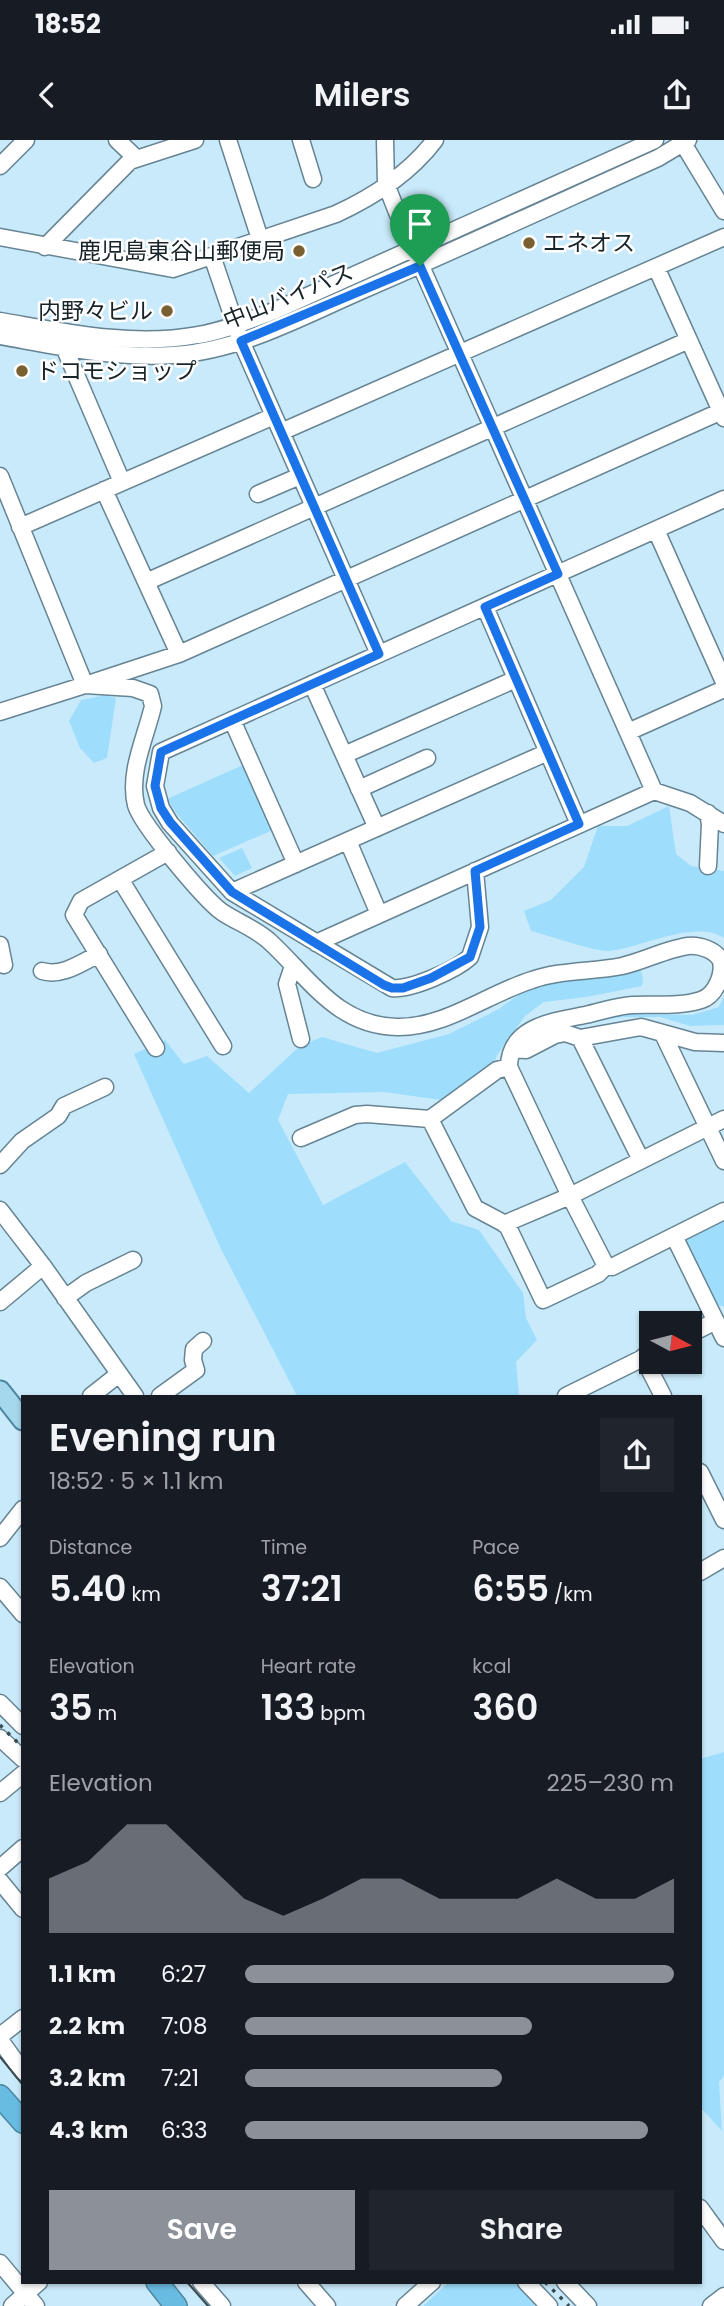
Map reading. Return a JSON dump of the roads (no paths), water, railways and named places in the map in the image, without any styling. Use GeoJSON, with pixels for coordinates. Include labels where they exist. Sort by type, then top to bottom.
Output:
{"type":"FeatureCollection","features":[{"type":"Feature","properties":{"kind":"highway"},"geometry":{"type":"LineString","coordinates":[[0,2096],[21,2120]]}},
{"type":"Feature","properties":{"kind":"highway"},"geometry":{"type":"LineString","coordinates":[[159,2284],[176,2306]]}},
{"type":"Feature","properties":{"kind":"main road"},"geometry":{"type":"LineString","coordinates":[[0,1391],[21,1417]]}},
{"type":"Feature","properties":{"kind":"street"},"geometry":{"type":"LineString","coordinates":[[0,166],[26,140]]}},
{"type":"Feature","properties":{"kind":"street"},"geometry":{"type":"LineString","coordinates":[[117,140],[136,159]]}},
{"type":"Feature","properties":{"kind":"street"},"geometry":{"type":"LineString","coordinates":[[45,247],[130,161],[195,140]]}},
{"type":"Feature","properties":{"kind":"street"},"geometry":{"type":"LineString","coordinates":[[228,140],[260,239]]}},
{"type":"Feature","properties":{"kind":"street"},"geometry":{"type":"LineString","coordinates":[[301,140],[313,179]]}},
{"type":"Feature","properties":{"kind":"street"},"geometry":{"type":"LineString","coordinates":[[386,140],[386,184],[412,249],[654,791]]}},
{"type":"Feature","properties":{"kind":"street"},"geometry":{"type":"LineString","coordinates":[[0,237],[173,269],[336,214],[358,204],[417,162],[435,140]]}},
{"type":"Feature","properties":{"kind":"street","name":"中山バイパス"},"geometry":{"type":"LineString","coordinates":[[238,334],[274,311],[655,140]]}},
{"type":"Feature","properties":{"kind":"street"},"geometry":{"type":"LineString","coordinates":[[684,141],[724,211]]}},
{"type":"Feature","properties":{"kind":"street","name":"中山バイパス"},"geometry":{"type":"LineString","coordinates":[[0,336],[64,340],[164,339],[238,334],[420,266],[658,158],[684,141]]}},
{"type":"Feature","properties":{"kind":"street"},"geometry":{"type":"LineString","coordinates":[[281,432],[724,237]]}},
{"type":"Feature","properties":{"kind":"street"},"geometry":{"type":"LineString","coordinates":[[212,256],[238,334],[379,654]]}},
{"type":"Feature","properties":{"kind":"street"},"geometry":{"type":"LineString","coordinates":[[0,712],[180,654],[723,414],[656,267]]}},
{"type":"Feature","properties":{"kind":"street","name":"中山バイパス"},"geometry":{"type":"LineString","coordinates":[[0,321],[64,340]]}},
{"type":"Feature","properties":{"kind":"street"},"geometry":{"type":"LineString","coordinates":[[64,340],[122,482]]}},
{"type":"Feature","properties":{"kind":"street"},"geometry":{"type":"LineString","coordinates":[[146,582],[689,340]]}},
{"type":"Feature","properties":{"kind":"street"},"geometry":{"type":"LineString","coordinates":[[20,527],[274,416]]}},
{"type":"Feature","properties":{"kind":"street"},"geometry":{"type":"LineString","coordinates":[[258,494],[300,475]]}},
{"type":"Feature","properties":{"kind":"street"},"geometry":{"type":"LineString","coordinates":[[0,476],[4,497],[20,527],[85,685]]}},
{"type":"Feature","properties":{"kind":"street"},"geometry":{"type":"LineString","coordinates":[[104,490],[180,654]]}},
{"type":"Feature","properties":{"kind":"street"},"geometry":{"type":"LineString","coordinates":[[141,748],[161,752],[724,499]]}},
{"type":"Feature","properties":{"kind":"street"},"geometry":{"type":"LineString","coordinates":[[656,530],[724,682]]}},
{"type":"Feature","properties":{"kind":"street"},"geometry":{"type":"LineString","coordinates":[[485,607],[579,824]]}},
{"type":"Feature","properties":{"kind":"street"},"geometry":{"type":"LineString","coordinates":[[344,755],[516,679]]}},
{"type":"Feature","properties":{"kind":"street"},"geometry":{"type":"LineString","coordinates":[[312,684],[377,828]]}},
{"type":"Feature","properties":{"kind":"street"},"geometry":{"type":"LineString","coordinates":[[85,685],[132,688],[150,694],[153,706],[134,782],[136,804],[141,818],[158,843],[215,906],[257,932],[326,1000],[342,1011],[379,1026],[398,1027],[431,1022],[541,977],[621,966],[688,946],[711,951],[720,960],[722,971],[719,984],[708,998],[679,1004],[629,1005],[541,1024],[526,1032],[514,1049],[509,1067],[606,1266]]}},
{"type":"Feature","properties":{"kind":"street"},"geometry":{"type":"LineString","coordinates":[[628,732],[724,690]]}},
{"type":"Feature","properties":{"kind":"street"},"geometry":{"type":"LineString","coordinates":[[232,720],[296,864]]}},
{"type":"Feature","properties":{"kind":"street"},"geometry":{"type":"LineString","coordinates":[[161,752],[155,786],[161,808],[170,822],[232,892],[392,988],[403,988],[431,978],[470,957],[480,927],[475,871]]}},
{"type":"Feature","properties":{"kind":"street"},"geometry":{"type":"LineString","coordinates":[[232,892],[548,752]]}},
{"type":"Feature","properties":{"kind":"street"},"geometry":{"type":"LineString","coordinates":[[359,789],[427,758]]}},
{"type":"Feature","properties":{"kind":"street"},"geometry":{"type":"LineString","coordinates":[[316,943],[654,791],[690,803],[724,824]]}},
{"type":"Feature","properties":{"kind":"street"},"geometry":{"type":"LineString","coordinates":[[708,813],[708,866]]}},
{"type":"Feature","properties":{"kind":"street"},"geometry":{"type":"LineString","coordinates":[[348,841],[379,914]]}},
{"type":"Feature","properties":{"kind":"street"},"geometry":{"type":"LineString","coordinates":[[156,1048],[74,915],[80,901],[168,852]]}},
{"type":"Feature","properties":{"kind":"street"},"geometry":{"type":"LineString","coordinates":[[121,879],[223,1046]]}},
{"type":"Feature","properties":{"kind":"street"},"geometry":{"type":"LineString","coordinates":[[0,945],[4,965]]}},
{"type":"Feature","properties":{"kind":"street"},"geometry":{"type":"LineString","coordinates":[[42,971],[50,974],[70,969],[99,954]]}},
{"type":"Feature","properties":{"kind":"street"},"geometry":{"type":"LineString","coordinates":[[293,966],[287,984],[301,1040]]}},
{"type":"Feature","properties":{"kind":"street"},"geometry":{"type":"LineString","coordinates":[[514,1049],[526,1050],[555,1035],[565,1033],[580,1038],[632,1027],[695,1042],[724,1043]]}},
{"type":"Feature","properties":{"kind":"street"},"geometry":{"type":"LineString","coordinates":[[663,1034],[724,1161]]}},
{"type":"Feature","properties":{"kind":"street"},"geometry":{"type":"LineString","coordinates":[[580,1038],[640,1160]]}},
{"type":"Feature","properties":{"kind":"street"},"geometry":{"type":"LineString","coordinates":[[301,1138],[355,1115],[430,1118],[497,1070],[509,1067]]}},
{"type":"Feature","properties":{"kind":"street"},"geometry":{"type":"LineString","coordinates":[[0,1166],[22,1140],[58,1116],[64,1106],[105,1087]]}},
{"type":"Feature","properties":{"kind":"street"},"geometry":{"type":"LineString","coordinates":[[430,1118],[475,1208],[504,1224],[543,1300],[598,1274],[606,1266]]}},
{"type":"Feature","properties":{"kind":"street"},"geometry":{"type":"LineString","coordinates":[[504,1224],[570,1196],[724,1119]]}},
{"type":"Feature","properties":{"kind":"street"},"geometry":{"type":"LineString","coordinates":[[0,1210],[134,1395]]}},
{"type":"Feature","properties":{"kind":"street"},"geometry":{"type":"LineString","coordinates":[[606,1266],[612,1267],[724,1212]]}},
{"type":"Feature","properties":{"kind":"street"},"geometry":{"type":"LineString","coordinates":[[674,1236],[718,1316],[724,1338]]}},
{"type":"Feature","properties":{"kind":"street"},"geometry":{"type":"LineString","coordinates":[[65,1298],[86,1283],[133,1259]]}},
{"type":"Feature","properties":{"kind":"street"},"geometry":{"type":"LineString","coordinates":[[0,1302],[43,1266]]}},
{"type":"Feature","properties":{"kind":"street"},"geometry":{"type":"LineString","coordinates":[[702,1326],[718,1316]]}},
{"type":"Feature","properties":{"kind":"street"},"geometry":{"type":"LineString","coordinates":[[161,1395],[196,1370],[194,1349],[203,1341]]}},
{"type":"Feature","properties":{"kind":"street"},"geometry":{"type":"LineString","coordinates":[[571,1395],[589,1391],[639,1360]]}},
{"type":"Feature","properties":{"kind":"street"},"geometry":{"type":"LineString","coordinates":[[92,1395],[119,1374]]}},
{"type":"Feature","properties":{"kind":"street"},"geometry":{"type":"LineString","coordinates":[[654,1374],[663,1395]]}},
{"type":"Feature","properties":{"kind":"street"},"geometry":{"type":"LineString","coordinates":[[702,1476],[724,1520]]}},
{"type":"Feature","properties":{"kind":"street"},"geometry":{"type":"LineString","coordinates":[[0,1538],[21,1512]]}},
{"type":"Feature","properties":{"kind":"street"},"geometry":{"type":"LineString","coordinates":[[702,1571],[724,1559]]}},
{"type":"Feature","properties":{"kind":"street"},"geometry":{"type":"LineString","coordinates":[[0,1587],[21,1612]]}},
{"type":"Feature","properties":{"kind":"street"},"geometry":{"type":"LineString","coordinates":[[0,1703],[21,1724]]}},
{"type":"Feature","properties":{"kind":"street"},"geometry":{"type":"LineString","coordinates":[[0,1738],[21,1757]]}},
{"type":"Feature","properties":{"kind":"street"},"geometry":{"type":"LineString","coordinates":[[0,1793],[21,1776]]}},
{"type":"Feature","properties":{"kind":"street"},"geometry":{"type":"LineString","coordinates":[[0,1868],[21,1850]]}},
{"type":"Feature","properties":{"kind":"street"},"geometry":{"type":"LineString","coordinates":[[0,1881],[21,1907]]}},
{"type":"Feature","properties":{"kind":"street"},"geometry":{"type":"LineString","coordinates":[[21,2020],[0,2038],[21,2069]]}},
{"type":"Feature","properties":{"kind":"street"},"geometry":{"type":"LineString","coordinates":[[702,2211],[724,2241]]}},
{"type":"Feature","properties":{"kind":"street"},"geometry":{"type":"LineString","coordinates":[[0,2263],[30,2300]]}},
{"type":"Feature","properties":{"kind":"street"},"geometry":{"type":"LineString","coordinates":[[12,2306],[30,2300],[39,2284]]}},
{"type":"Feature","properties":{"kind":"street"},"geometry":{"type":"LineString","coordinates":[[206,2284],[222,2306]]}},
{"type":"Feature","properties":{"kind":"street"},"geometry":{"type":"LineString","coordinates":[[308,2284],[327,2306]]}},
{"type":"Feature","properties":{"kind":"street"},"geometry":{"type":"LineString","coordinates":[[405,2306],[430,2284]]}},
{"type":"Feature","properties":{"kind":"street"},"geometry":{"type":"LineString","coordinates":[[528,2284],[545,2305]]}},
{"type":"Feature","properties":{"kind":"street"},"geometry":{"type":"LineString","coordinates":[[575,2285],[588,2306]]}},
{"type":"Feature","properties":{"kind":"street"},"geometry":{"type":"LineString","coordinates":[[711,2306],[724,2296]]}},
{"type":"Feature","properties":{"kind":"tram line"},"geometry":{"type":"LineString","coordinates":[[0,2057],[21,2083]]}},
{"type":"Feature","properties":{"kind":"tram line"},"geometry":{"type":"LineString","coordinates":[[189,2284],[208,2306]]}},
{"type":"Feature","properties":{"kind":"railway"},"geometry":{"type":"LineString","coordinates":[[0,1725],[21,1746]]}},
{"type":"Feature","properties":{"kind":"railway"},"geometry":{"type":"LineString","coordinates":[[547,2284],[569,2306]]}},
{"type":"Feature","properties":{"kind":"place","name":"エネオス"},"geometry":{"type":"Point","coordinates":[529,243]}},
{"type":"Feature","properties":{"kind":"place","name":"鹿児島東谷山郵便局"},"geometry":{"type":"Point","coordinates":[299,251]}},
{"type":"Feature","properties":{"kind":"place","name":"内野々ビル"},"geometry":{"type":"Point","coordinates":[167,311]}},
{"type":"Feature","properties":{"kind":"place","name":"ドコモショップ"},"geometry":{"type":"Point","coordinates":[22,371]}}]}
